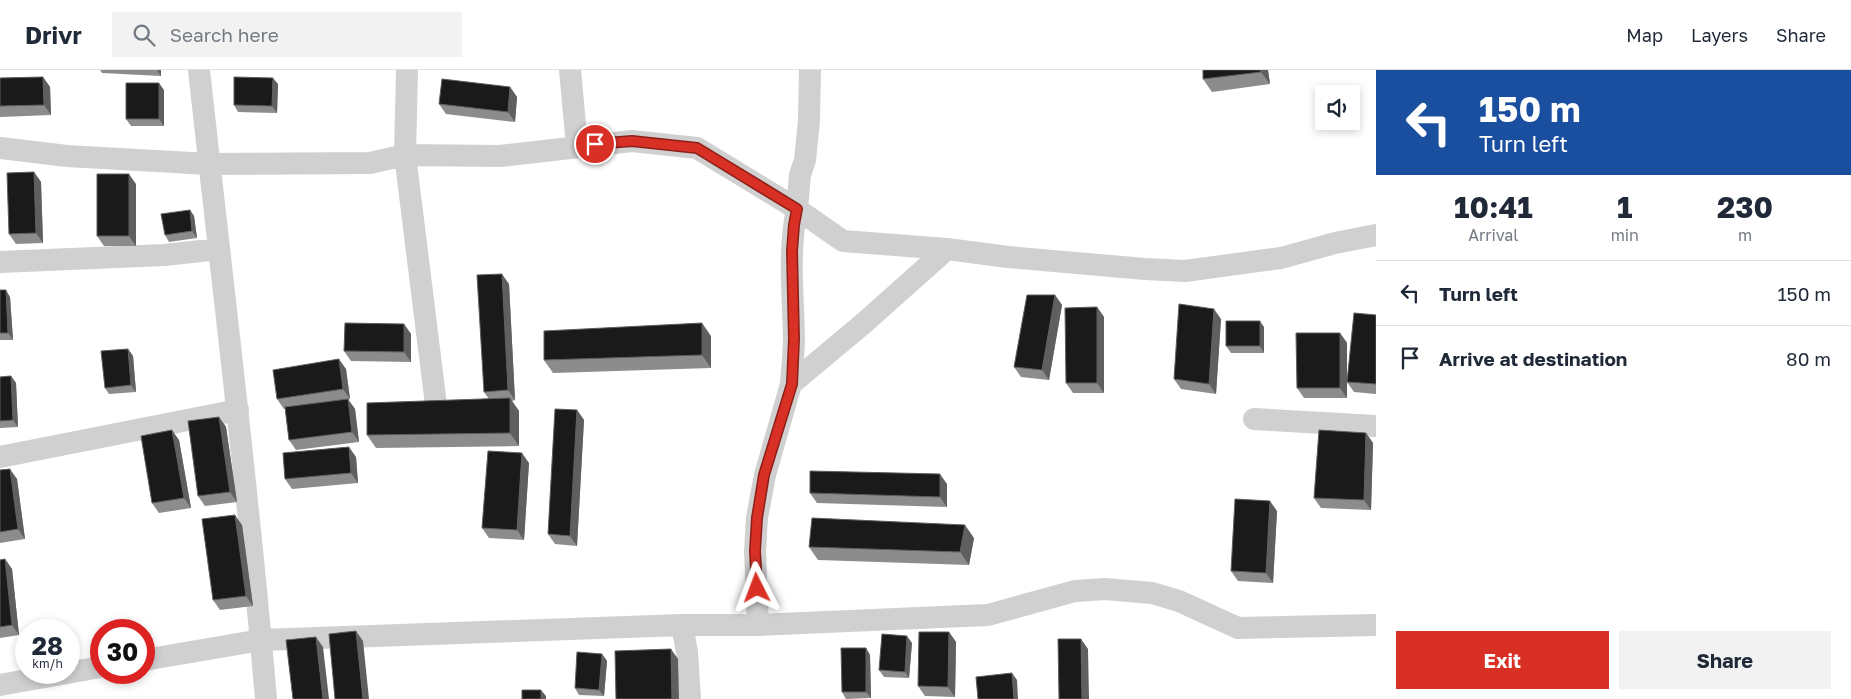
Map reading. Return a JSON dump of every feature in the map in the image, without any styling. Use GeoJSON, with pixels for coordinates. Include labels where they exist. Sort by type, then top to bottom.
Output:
{"type":"FeatureCollection","features":[{"type":"Feature","properties":{"kind":"street"},"geometry":{"type":"LineString","coordinates":[[199,70],[218,249],[238,410],[266,699]]}},
{"type":"Feature","properties":{"kind":"street"},"geometry":{"type":"LineString","coordinates":[[407,70],[405,155],[436,405]]}},
{"type":"Feature","properties":{"kind":"street"},"geometry":{"type":"LineString","coordinates":[[570,70],[576,146]]}},
{"type":"Feature","properties":{"kind":"street"},"geometry":{"type":"LineString","coordinates":[[758,626],[755,551],[757,518],[764,475],[792,384],[794,339],[792,251],[809,120],[810,70]]}},
{"type":"Feature","properties":{"kind":"street"},"geometry":{"type":"LineString","coordinates":[[0,148],[67,156],[209,164],[370,163],[405,155],[500,156],[632,141],[697,148],[797,209],[843,241],[947,248],[1094,265],[1185,271],[1280,258],[1335,243],[1376,235]]}},
{"type":"Feature","properties":{"kind":"street"},"geometry":{"type":"LineString","coordinates":[[792,384],[864,323],[947,248]]}},
{"type":"Feature","properties":{"kind":"street"},"geometry":{"type":"LineString","coordinates":[[0,262],[165,255],[218,249]]}},
{"type":"Feature","properties":{"kind":"street"},"geometry":{"type":"LineString","coordinates":[[0,457],[238,410]]}},
{"type":"Feature","properties":{"kind":"street"},"geometry":{"type":"LineString","coordinates":[[1254,419],[1376,426]]}},
{"type":"Feature","properties":{"kind":"street"},"geometry":{"type":"LineString","coordinates":[[155,658],[261,640],[682,626],[758,626],[988,615],[1075,591],[1105,590],[1152,593],[1180,601],[1238,628],[1376,626]]}},
{"type":"Feature","properties":{"kind":"street"},"geometry":{"type":"LineString","coordinates":[[682,626],[687,652],[690,699]]}},
{"type":"Feature","properties":{"kind":"street"},"geometry":{"type":"LineString","coordinates":[[0,685],[90,669]]}},
{"type":"Feature","properties":{"kind":"building"},"geometry":{"type":"Polygon","coordinates":[[[1203,70],[1260,70],[1261,72],[1203,79],[1203,70]]]}},
{"type":"Feature","properties":{"kind":"building"},"geometry":{"type":"Polygon","coordinates":[[[43,77],[44,105],[0,106],[0,78],[43,77]]]}},
{"type":"Feature","properties":{"kind":"building"},"geometry":{"type":"Polygon","coordinates":[[[234,77],[273,78],[272,106],[234,105],[234,77]]]}},
{"type":"Feature","properties":{"kind":"building"},"geometry":{"type":"Polygon","coordinates":[[[442,79],[510,87],[508,112],[439,104],[442,79]]]}},
{"type":"Feature","properties":{"kind":"building"},"geometry":{"type":"Polygon","coordinates":[[[126,83],[159,83],[159,119],[126,119],[126,83]]]}},
{"type":"Feature","properties":{"kind":"building"},"geometry":{"type":"Polygon","coordinates":[[[34,172],[36,233],[9,234],[7,173],[34,172]]]}},
{"type":"Feature","properties":{"kind":"building"},"geometry":{"type":"Polygon","coordinates":[[[97,174],[129,174],[129,236],[97,236],[97,174]]]}},
{"type":"Feature","properties":{"kind":"building"},"geometry":{"type":"Polygon","coordinates":[[[190,210],[192,231],[165,235],[161,214],[190,210]]]}},
{"type":"Feature","properties":{"kind":"building"},"geometry":{"type":"Polygon","coordinates":[[[502,274],[508,390],[484,392],[477,275],[502,274]]]}},
{"type":"Feature","properties":{"kind":"building"},"geometry":{"type":"Polygon","coordinates":[[[0,290],[6,290],[8,333],[0,333],[0,290]]]}},
{"type":"Feature","properties":{"kind":"building"},"geometry":{"type":"Polygon","coordinates":[[[1027,295],[1055,295],[1042,370],[1014,367],[1027,295]]]}},
{"type":"Feature","properties":{"kind":"building"},"geometry":{"type":"Polygon","coordinates":[[[1179,304],[1214,309],[1209,384],[1174,379],[1179,304]]]}},
{"type":"Feature","properties":{"kind":"building"},"geometry":{"type":"Polygon","coordinates":[[[1097,307],[1097,383],[1066,383],[1065,308],[1097,307]]]}},
{"type":"Feature","properties":{"kind":"building"},"geometry":{"type":"Polygon","coordinates":[[[1354,313],[1376,315],[1376,384],[1347,382],[1354,313]]]}},
{"type":"Feature","properties":{"kind":"building"},"geometry":{"type":"Polygon","coordinates":[[[1226,321],[1260,321],[1260,346],[1226,346],[1226,321]]]}},
{"type":"Feature","properties":{"kind":"building"},"geometry":{"type":"Polygon","coordinates":[[[345,323],[404,324],[404,352],[344,351],[345,323]]]}},
{"type":"Feature","properties":{"kind":"building"},"geometry":{"type":"Polygon","coordinates":[[[702,323],[702,355],[544,360],[544,331],[702,323]]]}},
{"type":"Feature","properties":{"kind":"building"},"geometry":{"type":"Polygon","coordinates":[[[1296,333],[1340,333],[1340,388],[1297,388],[1296,333]]]}},
{"type":"Feature","properties":{"kind":"building"},"geometry":{"type":"Polygon","coordinates":[[[128,349],[131,385],[105,388],[101,351],[128,349]]]}},
{"type":"Feature","properties":{"kind":"building"},"geometry":{"type":"Polygon","coordinates":[[[339,359],[343,389],[277,399],[273,370],[339,359]]]}},
{"type":"Feature","properties":{"kind":"building"},"geometry":{"type":"Polygon","coordinates":[[[11,376],[13,420],[0,421],[0,377],[11,376]]]}},
{"type":"Feature","properties":{"kind":"building"},"geometry":{"type":"Polygon","coordinates":[[[510,398],[510,433],[367,435],[367,403],[510,398]]]}},
{"type":"Feature","properties":{"kind":"building"},"geometry":{"type":"Polygon","coordinates":[[[348,399],[352,432],[289,440],[285,407],[348,399]]]}},
{"type":"Feature","properties":{"kind":"building"},"geometry":{"type":"Polygon","coordinates":[[[555,409],[577,410],[570,536],[548,534],[555,409]]]}},
{"type":"Feature","properties":{"kind":"building"},"geometry":{"type":"Polygon","coordinates":[[[219,417],[230,492],[198,496],[188,421],[219,417]]]}},
{"type":"Feature","properties":{"kind":"building"},"geometry":{"type":"Polygon","coordinates":[[[172,430],[184,498],[152,503],[141,436],[172,430]]]}},
{"type":"Feature","properties":{"kind":"building"},"geometry":{"type":"Polygon","coordinates":[[[1319,430],[1366,433],[1364,500],[1314,498],[1319,430]]]}},
{"type":"Feature","properties":{"kind":"building"},"geometry":{"type":"Polygon","coordinates":[[[349,447],[351,473],[285,479],[283,453],[349,447]]]}},
{"type":"Feature","properties":{"kind":"building"},"geometry":{"type":"Polygon","coordinates":[[[488,451],[522,453],[517,530],[482,528],[488,451]]]}},
{"type":"Feature","properties":{"kind":"building"},"geometry":{"type":"Polygon","coordinates":[[[10,469],[18,529],[0,532],[0,470],[10,469]]]}},
{"type":"Feature","properties":{"kind":"building"},"geometry":{"type":"Polygon","coordinates":[[[810,471],[940,474],[940,497],[810,493],[810,471]]]}},
{"type":"Feature","properties":{"kind":"building"},"geometry":{"type":"Polygon","coordinates":[[[1235,499],[1270,501],[1266,573],[1231,571],[1235,499]]]}},
{"type":"Feature","properties":{"kind":"building"},"geometry":{"type":"Polygon","coordinates":[[[235,515],[246,596],[213,600],[202,519],[235,515]]]}},
{"type":"Feature","properties":{"kind":"building"},"geometry":{"type":"Polygon","coordinates":[[[812,518],[965,525],[960,552],[809,547],[812,518]]]}},
{"type":"Feature","properties":{"kind":"building"},"geometry":{"type":"Polygon","coordinates":[[[5,559],[12,625],[0,627],[0,560],[5,559]]]}},
{"type":"Feature","properties":{"kind":"building"},"geometry":{"type":"Polygon","coordinates":[[[356,631],[363,699],[335,699],[329,634],[356,631]]]}},
{"type":"Feature","properties":{"kind":"building"},"geometry":{"type":"Polygon","coordinates":[[[919,632],[949,632],[948,687],[918,686],[919,632]]]}},
{"type":"Feature","properties":{"kind":"building"},"geometry":{"type":"Polygon","coordinates":[[[882,634],[907,636],[905,672],[879,670],[882,634]]]}},
{"type":"Feature","properties":{"kind":"building"},"geometry":{"type":"Polygon","coordinates":[[[316,637],[323,699],[293,699],[286,640],[316,637]]]}},
{"type":"Feature","properties":{"kind":"building"},"geometry":{"type":"Polygon","coordinates":[[[1058,639],[1081,639],[1082,699],[1059,699],[1058,639]]]}},
{"type":"Feature","properties":{"kind":"building"},"geometry":{"type":"Polygon","coordinates":[[[841,648],[866,648],[866,692],[842,692],[841,648]]]}},
{"type":"Feature","properties":{"kind":"building"},"geometry":{"type":"Polygon","coordinates":[[[671,649],[672,699],[616,699],[615,651],[671,649]]]}},
{"type":"Feature","properties":{"kind":"building"},"geometry":{"type":"Polygon","coordinates":[[[577,652],[602,654],[599,690],[575,688],[577,652]]]}},
{"type":"Feature","properties":{"kind":"building"},"geometry":{"type":"Polygon","coordinates":[[[1012,673],[1014,699],[978,699],[976,677],[1012,673]]]}},
{"type":"Feature","properties":{"kind":"building"},"geometry":{"type":"Polygon","coordinates":[[[522,690],[541,690],[541,699],[522,699],[522,690]]]}},
{"type":"Feature","properties":{"kind":"route"},"geometry":{"type":"LineString","coordinates":[[595,144],[632,141],[697,148],[797,209],[791,269],[794,339],[792,384],[781,414],[764,475],[757,518],[755,551],[757,588]]}}]}
